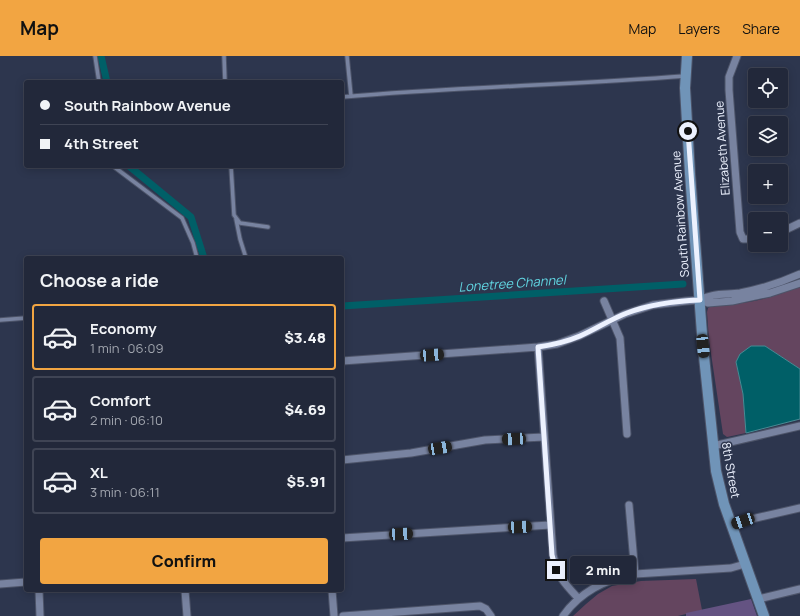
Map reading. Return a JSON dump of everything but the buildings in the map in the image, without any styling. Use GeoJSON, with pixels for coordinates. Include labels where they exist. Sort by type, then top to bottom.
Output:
{"type":"FeatureCollection","features":[{"type":"Feature","properties":{"kind":"street","name":"South Rainbow Avenue"},"geometry":{"type":"LineString","coordinates":[[687,56],[685,76],[703,346]]}},
{"type":"Feature","properties":{"kind":"street","name":"Elizabeth Avenue"},"geometry":{"type":"LineString","coordinates":[[737,56],[730,78],[729,90],[740,232],[743,239],[748,239]]}},
{"type":"Feature","properties":{"kind":"street"},"geometry":{"type":"LineString","coordinates":[[788,229],[800,223]]}},
{"type":"Feature","properties":{"kind":"street"},"geometry":{"type":"LineString","coordinates":[[344,361],[538,347],[557,344],[579,336],[625,314],[653,305],[700,300],[708,296],[738,293],[771,286],[800,274]]}},
{"type":"Feature","properties":{"kind":"street"},"geometry":{"type":"LineString","coordinates":[[700,300],[708,303],[732,301],[770,293],[800,283]]}},
{"type":"Feature","properties":{"kind":"street"},"geometry":{"type":"LineString","coordinates":[[604,301],[620,338],[627,434]]}},
{"type":"Feature","properties":{"kind":"street","name":"8th Street"},"geometry":{"type":"LineString","coordinates":[[703,346],[713,446],[719,488],[764,616]]}},
{"type":"Feature","properties":{"kind":"street"},"geometry":{"type":"LineString","coordinates":[[538,347],[552,555],[556,570],[578,598]]}},
{"type":"Feature","properties":{"kind":"street"},"geometry":{"type":"LineString","coordinates":[[713,446],[800,426]]}},
{"type":"Feature","properties":{"kind":"street"},"geometry":{"type":"LineString","coordinates":[[344,460],[410,453],[484,440],[544,437]]}},
{"type":"Feature","properties":{"kind":"street"},"geometry":{"type":"LineString","coordinates":[[629,505],[635,574]]}},
{"type":"Feature","properties":{"kind":"street"},"geometry":{"type":"LineString","coordinates":[[731,525],[800,508]]}},
{"type":"Feature","properties":{"kind":"street"},"geometry":{"type":"LineString","coordinates":[[344,538],[550,525]]}},
{"type":"Feature","properties":{"kind":"street"},"geometry":{"type":"LineString","coordinates":[[563,616],[578,598],[591,589],[622,576],[731,568],[745,564]]}},
{"type":"Feature","properties":{"kind":"street"},"geometry":{"type":"LineString","coordinates":[[0,584],[24,582]]}},
{"type":"Feature","properties":{"kind":"street"},"geometry":{"type":"LineString","coordinates":[[758,599],[800,589]]}},
{"type":"Feature","properties":{"kind":"street"},"geometry":{"type":"LineString","coordinates":[[39,592],[40,616]]}},
{"type":"Feature","properties":{"kind":"street"},"geometry":{"type":"LineString","coordinates":[[185,592],[187,616]]}},
{"type":"Feature","properties":{"kind":"street"},"geometry":{"type":"LineString","coordinates":[[332,592],[334,616]]}},
{"type":"Feature","properties":{"kind":"street"},"geometry":{"type":"LineString","coordinates":[[343,616],[480,606],[486,609],[491,616]]}},
{"type":"Feature","properties":{"kind":"lane"},"geometry":{"type":"LineString","coordinates":[[95,56],[99,80]]}},
{"type":"Feature","properties":{"kind":"lane"},"geometry":{"type":"LineString","coordinates":[[224,56],[225,80]]}},
{"type":"Feature","properties":{"kind":"lane"},"geometry":{"type":"LineString","coordinates":[[347,56],[350,96]]}},
{"type":"Feature","properties":{"kind":"lane"},"geometry":{"type":"LineString","coordinates":[[344,97],[685,76]]}},
{"type":"Feature","properties":{"kind":"lane"},"geometry":{"type":"LineString","coordinates":[[116,168],[182,218],[193,243],[196,256]]}},
{"type":"Feature","properties":{"kind":"lane"},"geometry":{"type":"LineString","coordinates":[[231,168],[234,215],[245,256]]}},
{"type":"Feature","properties":{"kind":"lane"},"geometry":{"type":"LineString","coordinates":[[236,218],[240,223],[268,228]]}},
{"type":"Feature","properties":{"kind":"lane"},"geometry":{"type":"LineString","coordinates":[[0,320],[24,318]]}},
{"type":"Feature","properties":{"kind":"shaded area"},"geometry":{"type":"Polygon","coordinates":[[[800,286],[800,369],[765,346],[736,362],[743,394],[746,433],[727,437],[723,434],[709,340],[708,308],[717,305],[744,303],[762,299],[800,286]]]}},
{"type":"Feature","properties":{"kind":"shaded area"},"geometry":{"type":"Polygon","coordinates":[[[751,346],[765,346],[800,369],[800,419],[746,433],[743,394],[736,362],[740,354],[751,346]]]}},
{"type":"Feature","properties":{"kind":"shaded area"},"geometry":{"type":"Polygon","coordinates":[[[696,579],[702,610],[678,616],[573,616],[598,594],[612,586],[641,581],[696,579]]]}},
{"type":"Feature","properties":{"kind":"waterway","name":"Lonetree Channel"},"geometry":{"type":"LineString","coordinates":[[101,56],[107,80]]}},
{"type":"Feature","properties":{"kind":"waterway","name":"Lonetree Channel"},"geometry":{"type":"LineString","coordinates":[[131,168],[191,217],[203,256]]}},
{"type":"Feature","properties":{"kind":"waterway","name":"Lonetree Channel"},"geometry":{"type":"LineString","coordinates":[[344,306],[683,284]]}},
{"type":"Feature","properties":{"kind":"route"},"geometry":{"type":"LineString","coordinates":[[556,570],[552,555],[538,347],[557,344],[579,336],[639,309],[653,305],[700,300],[688,131]]}}]}
